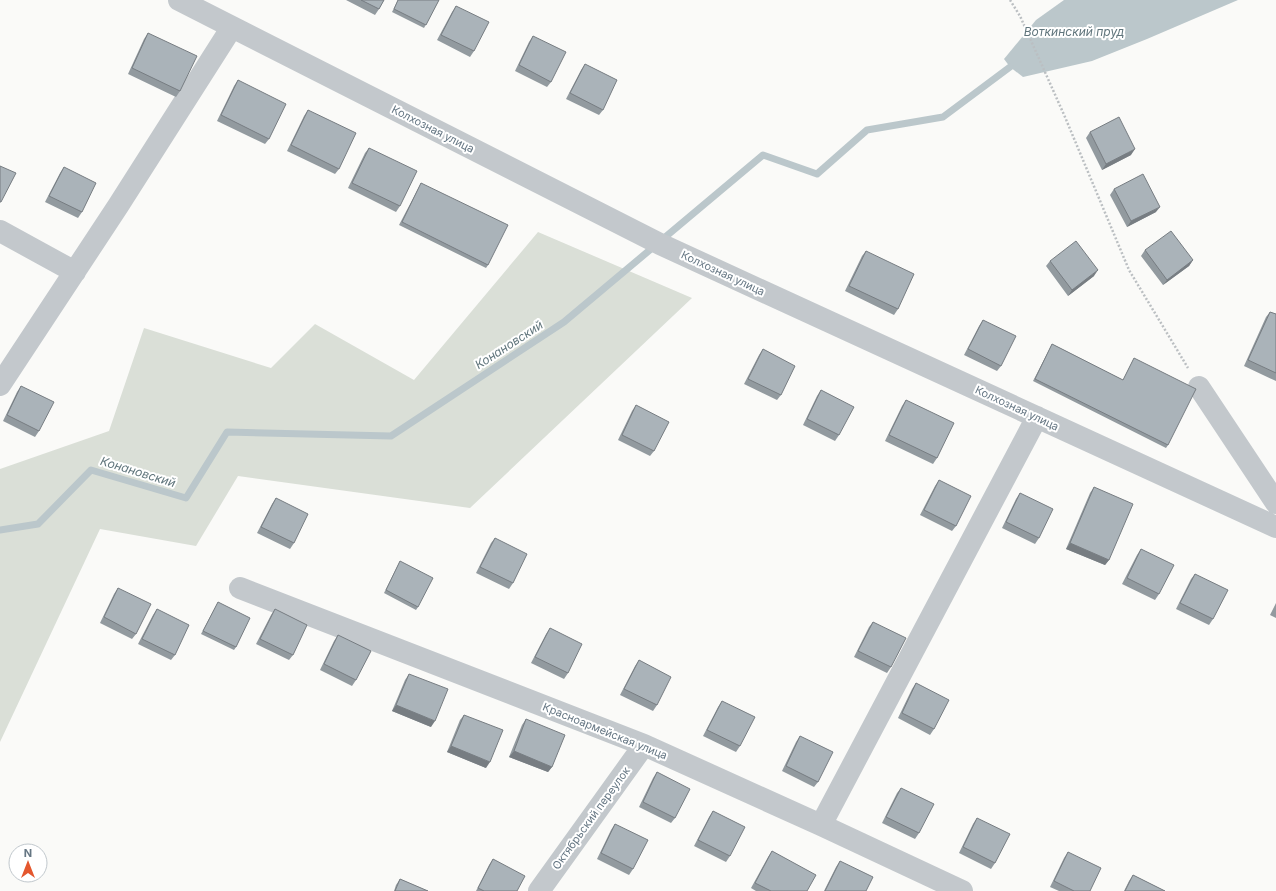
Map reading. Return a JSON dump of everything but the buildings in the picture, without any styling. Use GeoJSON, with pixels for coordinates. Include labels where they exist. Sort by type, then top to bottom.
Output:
{"type":"FeatureCollection","features":[{"type":"Feature","properties":{"kind":"street","name":"Колхозная улица"},"geometry":{"type":"LineString","coordinates":[[182,1],[652,239],[1276,527]]}},
{"type":"Feature","properties":{"kind":"street"},"geometry":{"type":"LineString","coordinates":[[0,385],[75,272],[232,27]]}},
{"type":"Feature","properties":{"kind":"street"},"geometry":{"type":"LineString","coordinates":[[0,230],[75,272]]}},
{"type":"Feature","properties":{"kind":"street"},"geometry":{"type":"LineString","coordinates":[[1199,387],[1276,503]]}},
{"type":"Feature","properties":{"kind":"street"},"geometry":{"type":"LineString","coordinates":[[821,825],[1037,417]]}},
{"type":"Feature","properties":{"kind":"street","name":"Красноармейская улица"},"geometry":{"type":"LineString","coordinates":[[240,588],[644,745],[962,891]]}},
{"type":"Feature","properties":{"kind":"street","name":"Октябрьский переулок"},"geometry":{"type":"LineString","coordinates":[[539,891],[644,745]]}},
{"type":"Feature","properties":{"kind":"path"},"geometry":{"type":"LineString","coordinates":[[1010,0],[1020,16],[1065,117],[1129,270],[1199,387]]}},
{"type":"Feature","properties":{"kind":"shaded area"},"geometry":{"type":"Polygon","coordinates":[[[538,232],[692,298],[470,508],[238,476],[196,546],[100,529],[0,742],[0,469],[109,431],[144,328],[271,368],[315,324],[414,380],[538,232]]]}},
{"type":"Feature","properties":{"kind":"water","name":"Воткинский пруд"},"geometry":{"type":"Polygon","coordinates":[[[1064,0],[1238,0],[1092,61],[1023,77],[1010,67],[1004,59],[1036,20],[1064,0]]]}},
{"type":"Feature","properties":{"kind":"waterway","name":"Конановский"},"geometry":{"type":"LineString","coordinates":[[0,530],[38,524],[91,470],[186,498],[227,432],[391,436],[564,322],[763,155],[817,174],[867,130],[943,117],[1010,67]]}}]}
